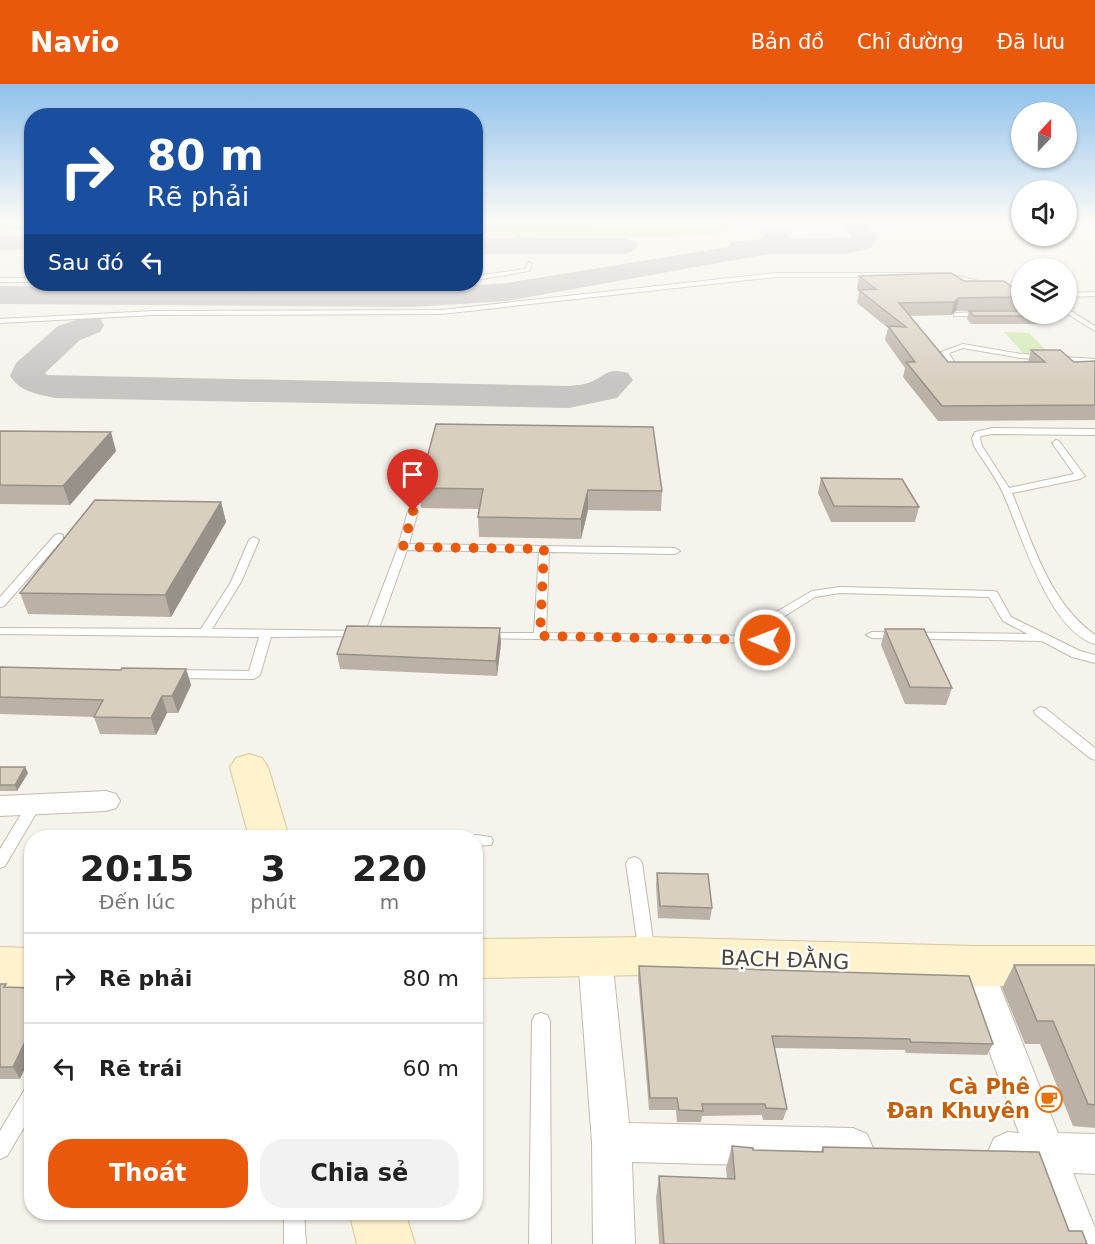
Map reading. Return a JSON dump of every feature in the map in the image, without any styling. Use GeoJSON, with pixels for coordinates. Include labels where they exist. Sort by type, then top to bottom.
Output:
{"type":"FeatureCollection","features":[{"type":"Feature","properties":{"kind":"street"},"geometry":{"type":"LineString","coordinates":[[249,767],[267,830]]}},
{"type":"Feature","properties":{"kind":"street"},"geometry":{"type":"LineString","coordinates":[[0,806],[106,801]]}},
{"type":"Feature","properties":{"kind":"street","name":"BẠCH ĐẰNG"},"geometry":{"type":"LineString","coordinates":[[483,958],[648,956],[975,966],[1095,966]]}},
{"type":"Feature","properties":{"kind":"street"},"geometry":{"type":"LineString","coordinates":[[596,957],[612,1143],[614,1244]]}},
{"type":"Feature","properties":{"kind":"street"},"geometry":{"type":"LineString","coordinates":[[975,966],[1080,1244]]}},
{"type":"Feature","properties":{"kind":"street"},"geometry":{"type":"LineString","coordinates":[[0,967],[24,968]]}},
{"type":"Feature","properties":{"kind":"street"},"geometry":{"type":"LineString","coordinates":[[612,1143],[882,1149]]}},
{"type":"Feature","properties":{"kind":"street"},"geometry":{"type":"LineString","coordinates":[[976,1151],[1095,1154]]}},
{"type":"Feature","properties":{"kind":"street"},"geometry":{"type":"LineString","coordinates":[[379,1220],[386,1244]]}},
{"type":"Feature","properties":{"kind":"lane"},"geometry":{"type":"LineString","coordinates":[[483,277],[500,275]]}},
{"type":"Feature","properties":{"kind":"lane"},"geometry":{"type":"LineString","coordinates":[[0,321],[154,313],[441,312],[768,276],[921,275]]}},
{"type":"Feature","properties":{"kind":"lane"},"geometry":{"type":"LineString","coordinates":[[945,275],[1011,290]]}},
{"type":"Feature","properties":{"kind":"lane"},"geometry":{"type":"LineString","coordinates":[[0,280],[24,280]]}},
{"type":"Feature","properties":{"kind":"lane"},"geometry":{"type":"LineString","coordinates":[[1077,295],[1095,294]]}},
{"type":"Feature","properties":{"kind":"lane"},"geometry":{"type":"LineString","coordinates":[[956,315],[989,314]]}},
{"type":"Feature","properties":{"kind":"lane"},"geometry":{"type":"LineString","coordinates":[[1077,318],[1095,329]]}},
{"type":"Feature","properties":{"kind":"lane"},"geometry":{"type":"LineString","coordinates":[[955,371],[945,352],[963,346],[1021,356],[1095,361]]}},
{"type":"Feature","properties":{"kind":"lane"},"geometry":{"type":"LineString","coordinates":[[1095,432],[992,430],[978,434],[976,438],[978,446],[1006,491],[1054,601],[1078,631],[1095,641]]}},
{"type":"Feature","properties":{"kind":"lane"},"geometry":{"type":"LineString","coordinates":[[1006,491],[1080,476],[1056,443]]}},
{"type":"Feature","properties":{"kind":"lane"},"geometry":{"type":"LineString","coordinates":[[0,631],[377,634],[413,511]]}},
{"type":"Feature","properties":{"kind":"lane"},"geometry":{"type":"LineString","coordinates":[[0,604],[59,537]]}},
{"type":"Feature","properties":{"kind":"lane"},"geometry":{"type":"LineString","coordinates":[[204,633],[236,582],[254,540]]}},
{"type":"Feature","properties":{"kind":"lane"},"geometry":{"type":"LineString","coordinates":[[403,547],[675,551]]}},
{"type":"Feature","properties":{"kind":"lane"},"geometry":{"type":"LineString","coordinates":[[540,636],[544,549]]}},
{"type":"Feature","properties":{"kind":"lane"},"geometry":{"type":"LineString","coordinates":[[472,635],[765,640],[776,617],[812,594],[840,590],[993,594],[1007,619],[1076,654],[1095,660]]}},
{"type":"Feature","properties":{"kind":"lane"},"geometry":{"type":"LineString","coordinates":[[161,674],[254,675],[266,634]]}},
{"type":"Feature","properties":{"kind":"lane"},"geometry":{"type":"LineString","coordinates":[[872,635],[1044,638]]}},
{"type":"Feature","properties":{"kind":"lane"},"geometry":{"type":"LineString","coordinates":[[1040,711],[1095,755]]}},
{"type":"Feature","properties":{"kind":"lane"},"geometry":{"type":"LineString","coordinates":[[0,862],[34,805]]}},
{"type":"Feature","properties":{"kind":"lane"},"geometry":{"type":"LineString","coordinates":[[634,863],[648,956]]}},
{"type":"Feature","properties":{"kind":"lane"},"geometry":{"type":"LineString","coordinates":[[540,1244],[541,1021]]}},
{"type":"Feature","properties":{"kind":"lane"},"geometry":{"type":"LineString","coordinates":[[0,1149],[24,1108]]}},
{"type":"Feature","properties":{"kind":"lane"},"geometry":{"type":"LineString","coordinates":[[294,1220],[295,1244]]}},
{"type":"Feature","properties":{"kind":"green space"},"geometry":{"type":"Polygon","coordinates":[[[1004,332],[1029,333],[1050,354],[1024,354],[1004,332]]]}},
{"type":"Feature","properties":{"kind":"building"},"geometry":{"type":"Polygon","coordinates":[[[954,275],[964,281],[1004,281],[1011,286],[1011,297],[959,298],[954,302],[899,303],[948,362],[1045,362],[1031,350],[1060,350],[1074,362],[1095,361],[1095,405],[942,406],[906,362],[915,362],[888,326],[906,327],[859,290],[876,289],[859,276],[954,275]]]}},
{"type":"Feature","properties":{"kind":"building"},"geometry":{"type":"Polygon","coordinates":[[[969,311],[1011,311],[1011,316],[974,316],[969,311]]]}},
{"type":"Feature","properties":{"kind":"building"},"geometry":{"type":"Polygon","coordinates":[[[436,424],[653,427],[662,491],[588,490],[581,519],[478,517],[483,489],[419,488],[436,424]]]}},
{"type":"Feature","properties":{"kind":"building"},"geometry":{"type":"Polygon","coordinates":[[[0,431],[111,432],[63,486],[0,485],[0,431]]]}},
{"type":"Feature","properties":{"kind":"building"},"geometry":{"type":"Polygon","coordinates":[[[821,478],[902,479],[919,507],[834,506],[821,478]]]}},
{"type":"Feature","properties":{"kind":"building"},"geometry":{"type":"Polygon","coordinates":[[[95,500],[221,502],[165,595],[20,593],[95,500]]]}},
{"type":"Feature","properties":{"kind":"building"},"geometry":{"type":"Polygon","coordinates":[[[347,626],[500,628],[496,661],[337,654],[347,626]]]}},
{"type":"Feature","properties":{"kind":"building"},"geometry":{"type":"Polygon","coordinates":[[[885,629],[924,629],[952,688],[910,687],[885,629]]]}},
{"type":"Feature","properties":{"kind":"building"},"geometry":{"type":"Polygon","coordinates":[[[0,667],[186,669],[172,696],[162,696],[151,718],[94,717],[103,700],[0,697],[0,667]]]}},
{"type":"Feature","properties":{"kind":"building"},"geometry":{"type":"Polygon","coordinates":[[[0,767],[25,767],[15,785],[0,785],[0,767]]]}},
{"type":"Feature","properties":{"kind":"building"},"geometry":{"type":"Polygon","coordinates":[[[657,873],[708,874],[712,908],[660,906],[657,873]]]}},
{"type":"Feature","properties":{"kind":"building"},"geometry":{"type":"Polygon","coordinates":[[[1014,965],[1095,965],[1095,1105],[1088,1104],[1053,1021],[1037,1021],[1014,965]]]}},
{"type":"Feature","properties":{"kind":"building"},"geometry":{"type":"Polygon","coordinates":[[[639,966],[969,976],[993,1044],[911,1042],[910,1039],[772,1036],[787,1109],[766,1108],[765,1104],[702,1104],[703,1111],[679,1110],[677,1098],[650,1098],[639,966]]]}},
{"type":"Feature","properties":{"kind":"building"},"geometry":{"type":"Polygon","coordinates":[[[0,984],[6,984],[4,987],[24,988],[24,1044],[13,1067],[0,1067],[0,984]]]}},
{"type":"Feature","properties":{"kind":"building"},"geometry":{"type":"Polygon","coordinates":[[[732,1146],[753,1148],[753,1150],[823,1152],[823,1147],[1039,1152],[1069,1231],[1082,1231],[1087,1244],[664,1244],[659,1176],[735,1179],[732,1146]]]}},
{"type":"Feature","properties":{"kind":"taxiway"},"geometry":{"type":"LineString","coordinates":[[0,295],[413,298],[507,292],[608,275]]}},
{"type":"Feature","properties":{"kind":"taxiway"},"geometry":{"type":"LineString","coordinates":[[89,325],[69,333],[28,370],[27,376],[36,383],[55,387],[569,397],[604,390],[616,380]]}},
{"type":"Feature","properties":{"kind":"place","name":"Cà Phê Đan Khuyên"},"geometry":{"type":"Point","coordinates":[1049,1099]}},
{"type":"Feature","properties":{"kind":"route"},"geometry":{"type":"LineString","coordinates":[[413,511],[403,547],[544,549],[540,636],[765,640]]}}]}
